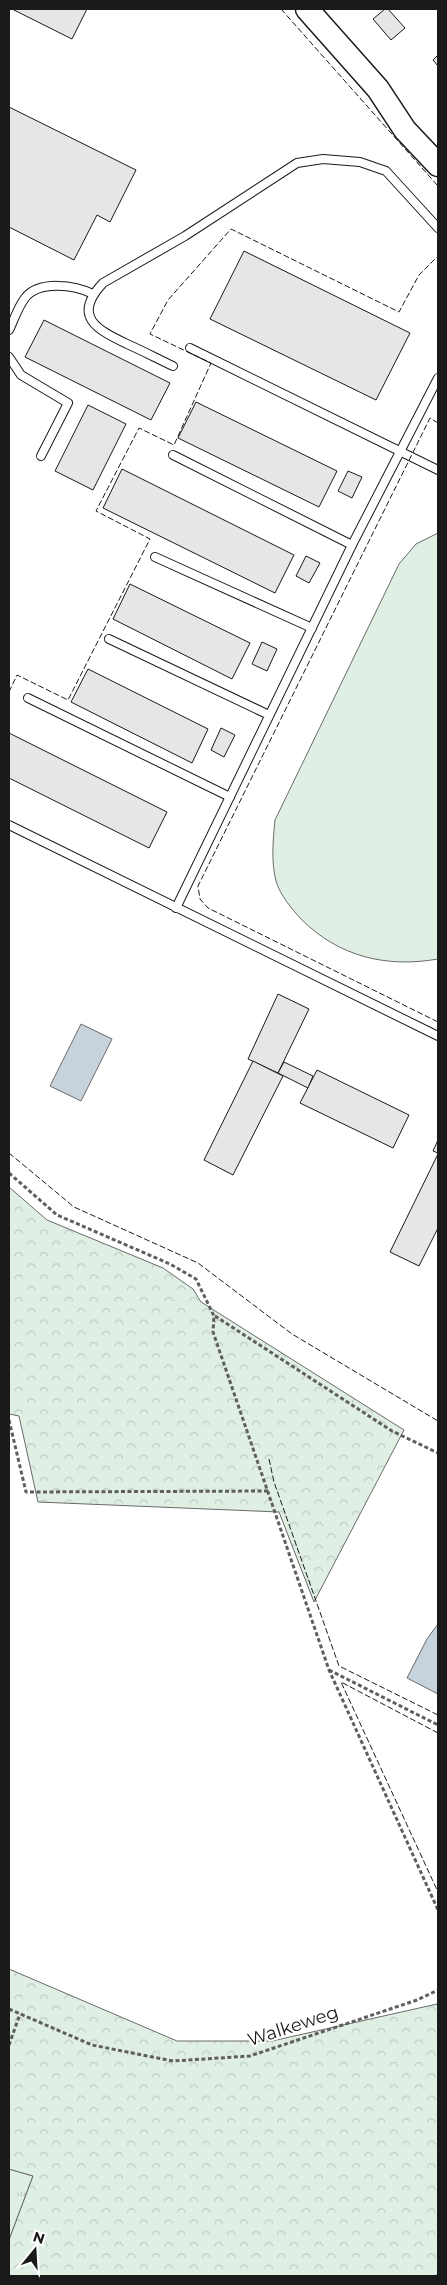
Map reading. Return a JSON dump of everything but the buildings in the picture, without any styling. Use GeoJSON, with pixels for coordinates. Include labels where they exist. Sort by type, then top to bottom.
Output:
{"type":"FeatureCollection","features":[{"type":"Feature","properties":{"kind":"street"},"geometry":{"type":"LineString","coordinates":[[307,9],[378,89],[405,130],[438,165]]}},
{"type":"Feature","properties":{"kind":"street"},"geometry":{"type":"LineString","coordinates":[[378,89],[415,120],[438,148]]}},
{"type":"Feature","properties":{"kind":"lane"},"geometry":{"type":"LineString","coordinates":[[173,366],[100,331],[90,319],[88,306],[93,294],[103,284],[185,236],[297,163],[323,159],[360,162],[386,170],[438,228]]}},
{"type":"Feature","properties":{"kind":"lane"},"geometry":{"type":"LineString","coordinates":[[9,330],[25,297],[40,288],[64,286],[93,294]]}},
{"type":"Feature","properties":{"kind":"lane"},"geometry":{"type":"LineString","coordinates":[[190,348],[400,453],[438,470]]}},
{"type":"Feature","properties":{"kind":"lane"},"geometry":{"type":"LineString","coordinates":[[9,357],[21,376],[68,403],[41,456]]}},
{"type":"Feature","properties":{"kind":"lane"},"geometry":{"type":"LineString","coordinates":[[176,908],[352,545],[438,378]]}},
{"type":"Feature","properties":{"kind":"lane"},"geometry":{"type":"LineString","coordinates":[[173,456],[352,545]]}},
{"type":"Feature","properties":{"kind":"lane"},"geometry":{"type":"LineString","coordinates":[[155,557],[312,628]]}},
{"type":"Feature","properties":{"kind":"lane"},"geometry":{"type":"LineString","coordinates":[[109,639],[269,715]]}},
{"type":"Feature","properties":{"kind":"lane"},"geometry":{"type":"LineString","coordinates":[[28,698],[230,797]]}},
{"type":"Feature","properties":{"kind":"lane"},"geometry":{"type":"LineString","coordinates":[[9,825],[438,1036]]}},
{"type":"Feature","properties":{"kind":"path"},"geometry":{"type":"LineString","coordinates":[[9,1173],[57,1215],[170,1264],[196,1280],[214,1316],[213,1332],[269,1491],[328,1670],[438,1910]]}},
{"type":"Feature","properties":{"kind":"path"},"geometry":{"type":"LineString","coordinates":[[214,1316],[392,1431],[438,1453]]}},
{"type":"Feature","properties":{"kind":"path"},"geometry":{"type":"LineString","coordinates":[[9,1420],[26,1492],[269,1491]]}},
{"type":"Feature","properties":{"kind":"path"},"geometry":{"type":"LineString","coordinates":[[328,1670],[438,1725]]}},
{"type":"Feature","properties":{"kind":"path","name":"Walkeweg"},"geometry":{"type":"LineString","coordinates":[[9,2009],[92,2045],[173,2061],[250,2056],[417,2000],[438,1990]]}},
{"type":"Feature","properties":{"kind":"path"},"geometry":{"type":"LineString","coordinates":[[9,2045],[20,2014]]}},
{"type":"Feature","properties":{"kind":"green space"},"geometry":{"type":"Polygon","coordinates":[[[438,533],[438,959],[400,962],[365,957],[348,951],[331,943],[301,919],[280,891],[274,874],[275,820],[399,564],[416,544],[438,533]]]}},
{"type":"Feature","properties":{"kind":"green space"},"geometry":{"type":"Polygon","coordinates":[[[9,1187],[47,1220],[163,1268],[193,1289],[201,1302],[404,1430],[314,1602],[279,1512],[38,1502],[19,1416],[9,1414],[9,1187]]]}},
{"type":"Feature","properties":{"kind":"green space"},"geometry":{"type":"Polygon","coordinates":[[[9,1969],[177,2041],[272,2041],[437,2004],[438,2274],[435,2276],[9,2276],[9,2240],[33,2176],[9,2169],[9,1969]]]}},
{"type":"Feature","properties":{"kind":"green space"},"geometry":{"type":"Polygon","coordinates":[[[9,2169],[33,2176],[9,2240],[9,2169]]]}},
{"type":"Feature","properties":{"kind":"shaded area"},"geometry":{"type":"Polygon","coordinates":[[[81,1024],[112,1039],[81,1101],[50,1086],[81,1024]]]}},
{"type":"Feature","properties":{"kind":"shaded area"},"geometry":{"type":"Polygon","coordinates":[[[438,1624],[438,1694],[407,1678],[427,1639],[438,1624]]]}},
{"type":"Feature","properties":{"kind":"fence"},"geometry":{"type":"LineString","coordinates":[[281,9],[438,186]]}},
{"type":"Feature","properties":{"kind":"fence"},"geometry":{"type":"LineString","coordinates":[[9,692],[17,675],[68,700],[150,539],[96,511],[139,428],[174,445],[211,363],[150,334],[168,300],[231,229],[399,312],[419,275],[438,256]]}},
{"type":"Feature","properties":{"kind":"fence"},"geometry":{"type":"LineString","coordinates":[[438,423],[430,418],[198,886],[200,899],[208,908],[438,1022]]}},
{"type":"Feature","properties":{"kind":"fence"},"geometry":{"type":"LineString","coordinates":[[9,1153],[74,1207],[198,1263],[292,1334],[438,1421]]}},
{"type":"Feature","properties":{"kind":"fence"},"geometry":{"type":"LineString","coordinates":[[269,1459],[274,1482],[339,1666],[438,1715]]}},
{"type":"Feature","properties":{"kind":"fence"},"geometry":{"type":"LineString","coordinates":[[438,1733],[341,1682],[438,1892]]}}]}
